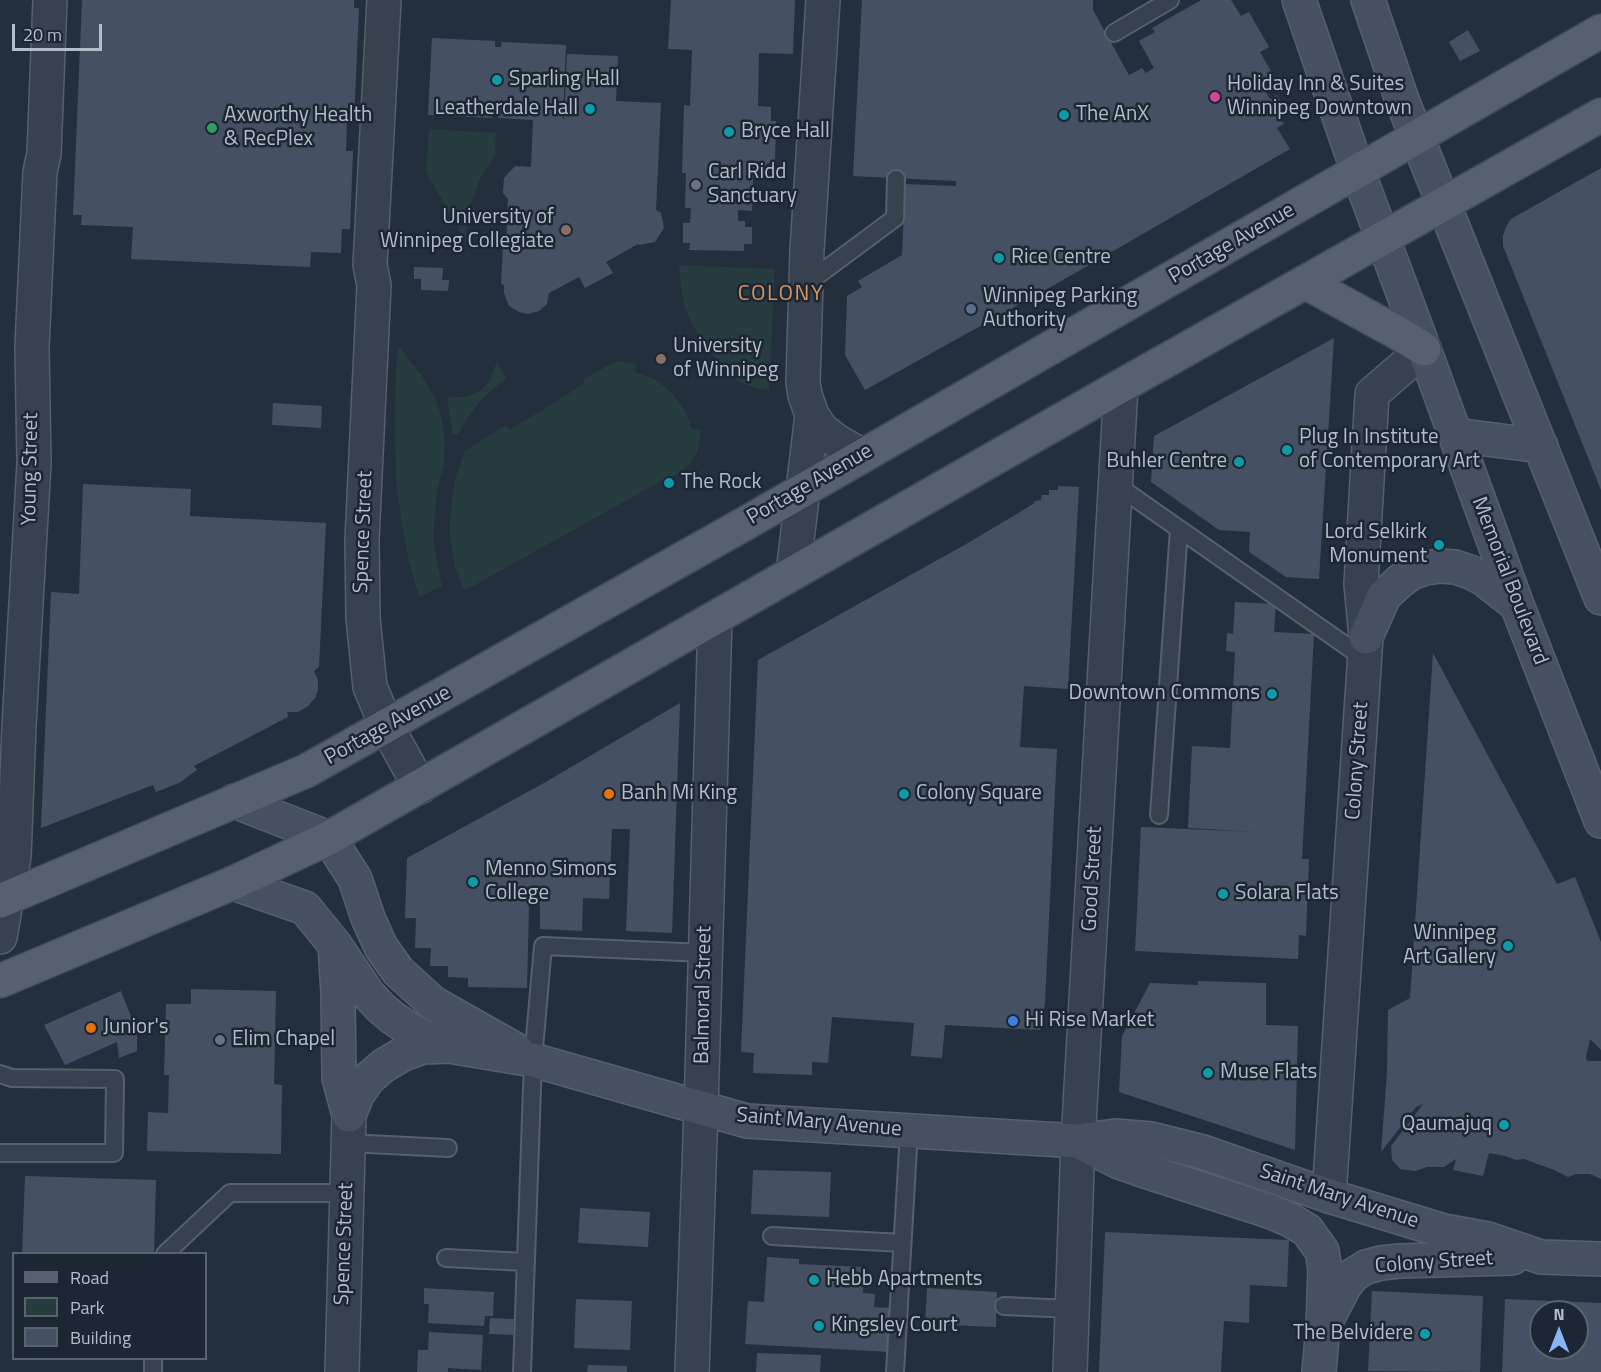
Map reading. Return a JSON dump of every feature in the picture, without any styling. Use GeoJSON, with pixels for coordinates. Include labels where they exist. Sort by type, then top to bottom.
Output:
{"type":"FeatureCollection","features":[{"type":"Feature","properties":{"kind":"main road"},"geometry":{"type":"LineString","coordinates":[[1299,0],[1358,172]]}},
{"type":"Feature","properties":{"kind":"main road"},"geometry":{"type":"LineString","coordinates":[[1368,0],[1402,100],[1601,597]]}},
{"type":"Feature","properties":{"kind":"main road","name":"Portage Avenue"},"geometry":{"type":"LineString","coordinates":[[3,899],[306,771],[387,727],[1601,31]]}},
{"type":"Feature","properties":{"kind":"main road"},"geometry":{"type":"LineString","coordinates":[[0,981],[233,883],[329,838],[1601,115]]}},
{"type":"Feature","properties":{"kind":"main road","name":"Memorial Boulevard"},"geometry":{"type":"LineString","coordinates":[[1358,172],[1517,605],[1601,821]]}},
{"type":"Feature","properties":{"kind":"main road"},"geometry":{"type":"LineString","coordinates":[[1305,282],[1424,349]]}},
{"type":"Feature","properties":{"kind":"main road"},"geometry":{"type":"LineString","coordinates":[[1455,435],[1541,446]]}},
{"type":"Feature","properties":{"kind":"main road"},"geometry":{"type":"LineString","coordinates":[[1365,648],[1384,596],[1412,573],[1426,568],[1455,567],[1470,572],[1484,579],[1517,605]]}},
{"type":"Feature","properties":{"kind":"main road"},"geometry":{"type":"LineString","coordinates":[[234,801],[329,838]]}},
{"type":"Feature","properties":{"kind":"main road","name":"Saint Mary Avenue"},"geometry":{"type":"LineString","coordinates":[[329,838],[355,879],[381,947],[398,971],[433,1003],[533,1060]]}},
{"type":"Feature","properties":{"kind":"main road","name":"Saint Mary Avenue"},"geometry":{"type":"LineString","coordinates":[[233,883],[305,908],[335,945],[368,994],[393,1018],[427,1038],[449,1046],[533,1060],[747,1121],[1078,1141],[1115,1136],[1151,1139],[1203,1152],[1329,1196],[1444,1231],[1488,1239],[1541,1257],[1601,1259]]}},
{"type":"Feature","properties":{"kind":"main road"},"geometry":{"type":"LineString","coordinates":[[335,945],[339,1078],[348,1129]]}},
{"type":"Feature","properties":{"kind":"main road"},"geometry":{"type":"LineString","coordinates":[[348,1129],[357,1095],[368,1079],[383,1066],[403,1054],[423,1047],[449,1046]]}},
{"type":"Feature","properties":{"kind":"main road","name":"Saint Mary Avenue"},"geometry":{"type":"LineString","coordinates":[[1078,1141],[1134,1168],[1212,1191],[1290,1220],[1306,1230],[1322,1251]]}},
{"type":"Feature","properties":{"kind":"main road","name":"Colony Street"},"geometry":{"type":"LineString","coordinates":[[1319,1372],[1323,1326],[1322,1251]]}},
{"type":"Feature","properties":{"kind":"main road","name":"Colony Street"},"geometry":{"type":"LineString","coordinates":[[1323,1326],[1344,1287],[1353,1275],[1366,1267],[1399,1261],[1541,1257]]}},
{"type":"Feature","properties":{"kind":"street","name":"Young Street"},"geometry":{"type":"LineString","coordinates":[[0,937],[3,899],[14,857],[34,463],[32,346],[40,172],[44,154],[50,0]]}},
{"type":"Feature","properties":{"kind":"street","name":"Spence Street"},"geometry":{"type":"LineString","coordinates":[[384,0],[370,265],[374,285],[362,540],[362,599],[370,687],[387,727],[420,787]]}},
{"type":"Feature","properties":{"kind":"street"},"geometry":{"type":"LineString","coordinates":[[823,0],[806,284],[803,382],[812,415],[821,429],[861,455]]}},
{"type":"Feature","properties":{"kind":"street","name":"Colony Street"},"geometry":{"type":"LineString","coordinates":[[1329,1196],[1365,648],[1361,584],[1372,394],[1424,349]]}},
{"type":"Feature","properties":{"kind":"street","name":"Good Street"},"geometry":{"type":"LineString","coordinates":[[1070,1372],[1078,1141],[1121,386]]}},
{"type":"Feature","properties":{"kind":"street"},"geometry":{"type":"LineString","coordinates":[[793,573],[812,415]]}},
{"type":"Feature","properties":{"kind":"street","name":"Balmoral Street"},"geometry":{"type":"LineString","coordinates":[[692,1372],[715,618]]}},
{"type":"Feature","properties":{"kind":"street","name":"Spence Street"},"geometry":{"type":"LineString","coordinates":[[342,1372],[348,1129]]}},
{"type":"Feature","properties":{"kind":"lane"},"geometry":{"type":"LineString","coordinates":[[1114,33],[1170,0]]}},
{"type":"Feature","properties":{"kind":"lane"},"geometry":{"type":"LineString","coordinates":[[806,284],[895,219],[896,179]]}},
{"type":"Feature","properties":{"kind":"lane"},"geometry":{"type":"LineString","coordinates":[[1115,484],[1179,529],[1365,648]]}},
{"type":"Feature","properties":{"kind":"lane"},"geometry":{"type":"LineString","coordinates":[[1159,815],[1179,529]]}},
{"type":"Feature","properties":{"kind":"lane"},"geometry":{"type":"LineString","coordinates":[[522,1372],[533,1060],[543,946],[705,953]]}},
{"type":"Feature","properties":{"kind":"lane"},"geometry":{"type":"LineString","coordinates":[[0,1074],[12,1078],[115,1079],[114,1153],[0,1153]]}},
{"type":"Feature","properties":{"kind":"lane"},"geometry":{"type":"LineString","coordinates":[[348,1129],[448,1148]]}},
{"type":"Feature","properties":{"kind":"lane"},"geometry":{"type":"LineString","coordinates":[[896,1372],[909,1131]]}},
{"type":"Feature","properties":{"kind":"lane"},"geometry":{"type":"LineString","coordinates":[[167,1252],[230,1193],[346,1193]]}},
{"type":"Feature","properties":{"kind":"lane"},"geometry":{"type":"LineString","coordinates":[[772,1236],[902,1244]]}},
{"type":"Feature","properties":{"kind":"lane"},"geometry":{"type":"LineString","coordinates":[[446,1258],[526,1262]]}},
{"type":"Feature","properties":{"kind":"lane"},"geometry":{"type":"LineString","coordinates":[[1004,1305],[1072,1310]]}},
{"type":"Feature","properties":{"kind":"green space"},"geometry":{"type":"Polygon","coordinates":[[[429,129],[496,133],[495,155],[480,179],[471,203],[466,227],[466,242],[426,172],[429,129]]]}},
{"type":"Feature","properties":{"kind":"green space"},"geometry":{"type":"Polygon","coordinates":[[[679,265],[775,269],[769,390],[758,389],[738,381],[723,368],[704,344],[685,308],[679,265]]]}},
{"type":"Feature","properties":{"kind":"green space"},"geometry":{"type":"Polygon","coordinates":[[[399,346],[422,376],[436,400],[445,440],[444,464],[437,491],[433,536],[442,586],[419,597],[408,557],[396,480],[395,403],[399,346]]]}},
{"type":"Feature","properties":{"kind":"green space"},"geometry":{"type":"Polygon","coordinates":[[[497,361],[506,378],[481,400],[458,434],[453,435],[447,399],[465,397],[480,391],[490,380],[497,361]]]}},
{"type":"Feature","properties":{"kind":"green space"},"geometry":{"type":"Polygon","coordinates":[[[614,362],[636,364],[635,372],[656,380],[672,393],[687,414],[692,429],[700,429],[697,453],[689,465],[678,474],[661,481],[464,591],[455,566],[449,530],[456,476],[465,451],[506,425],[510,430],[584,384],[583,380],[614,362]]]}},
{"type":"Feature","properties":{"kind":"building","name":"Axworthy Health & RecPlex"},"geometry":{"type":"Polygon","coordinates":[[[82,0],[354,0],[354,8],[359,8],[354,120],[347,119],[346,151],[353,151],[350,229],[342,229],[341,253],[311,252],[310,267],[131,259],[133,227],[81,225],[82,215],[73,215],[82,0]]]}},
{"type":"Feature","properties":{"kind":"building","name":"Bryce Hall"},"geometry":{"type":"Polygon","coordinates":[[[671,0],[795,0],[793,54],[759,53],[758,106],[771,107],[771,121],[776,121],[775,163],[767,163],[767,177],[753,177],[752,211],[738,210],[738,221],[745,221],[745,227],[752,227],[752,244],[744,244],[744,251],[689,250],[690,243],[683,243],[683,223],[690,223],[691,208],[685,208],[686,173],[682,173],[684,105],[690,106],[692,50],[668,49],[671,0]]]}},
{"type":"Feature","properties":{"kind":"building"},"geometry":{"type":"Polygon","coordinates":[[[862,0],[1093,0],[1093,10],[1129,75],[1142,68],[1146,73],[1154,68],[1139,41],[1155,32],[1152,28],[1201,0],[1231,0],[1241,16],[1249,12],[1269,47],[1260,52],[1275,78],[1262,85],[1270,99],[1277,95],[1286,112],[1279,116],[1284,124],[1277,128],[1290,149],[1056,284],[865,390],[845,355],[847,296],[862,287],[858,281],[902,255],[905,184],[956,186],[956,181],[853,176],[862,0]]]}},
{"type":"Feature","properties":{"kind":"building"},"geometry":{"type":"Polygon","coordinates":[[[1468,30],[1480,51],[1460,61],[1449,42],[1468,30]]]}},
{"type":"Feature","properties":{"kind":"building"},"geometry":{"type":"Polygon","coordinates":[[[432,38],[495,41],[495,47],[501,47],[502,42],[566,45],[563,119],[567,54],[618,56],[616,101],[661,103],[656,210],[661,213],[664,228],[655,242],[638,244],[606,262],[613,273],[585,288],[579,277],[549,293],[547,304],[539,311],[528,314],[509,306],[504,293],[504,285],[501,284],[503,246],[506,246],[508,199],[503,193],[504,178],[515,166],[531,167],[533,120],[498,118],[498,113],[492,113],[492,118],[428,115],[432,38]]]}},
{"type":"Feature","properties":{"kind":"building"},"geometry":{"type":"Polygon","coordinates":[[[1601,168],[1601,490],[1503,246],[1503,236],[1511,219],[1601,168]]]}},
{"type":"Feature","properties":{"kind":"building"},"geometry":{"type":"Polygon","coordinates":[[[414,267],[443,268],[442,280],[449,280],[448,291],[421,290],[421,279],[414,279],[414,267]]]}},
{"type":"Feature","properties":{"kind":"building","name":"Buhler Centre"},"geometry":{"type":"Polygon","coordinates":[[[1334,338],[1319,579],[1286,577],[1249,552],[1250,532],[1219,530],[1151,482],[1154,436],[1334,338]]]}},
{"type":"Feature","properties":{"kind":"building"},"geometry":{"type":"Polygon","coordinates":[[[273,403],[322,406],[321,428],[272,425],[273,403]]]}},
{"type":"Feature","properties":{"kind":"building"},"geometry":{"type":"Polygon","coordinates":[[[83,484],[191,489],[190,516],[326,523],[319,667],[314,671],[318,680],[318,690],[308,706],[298,712],[287,712],[288,717],[194,766],[197,770],[179,783],[156,792],[153,785],[41,828],[51,592],[79,594],[83,484]]]}},
{"type":"Feature","properties":{"kind":"building","name":"Colony Square"},"geometry":{"type":"Polygon","coordinates":[[[1058,486],[1079,487],[1068,689],[1024,686],[1020,747],[1057,749],[1045,1003],[1040,1030],[945,1025],[942,1058],[911,1056],[914,1023],[832,1017],[828,1063],[812,1062],[812,1075],[753,1073],[754,1053],[741,1052],[758,660],[968,543],[1035,501],[1041,500],[1042,495],[1049,495],[1049,490],[1058,490],[1058,486]]]}},
{"type":"Feature","properties":{"kind":"building"},"geometry":{"type":"Polygon","coordinates":[[[1235,602],[1276,604],[1274,632],[1314,634],[1302,859],[1309,859],[1306,936],[1299,935],[1298,959],[1135,951],[1141,827],[1258,832],[1188,828],[1192,746],[1230,748],[1235,652],[1226,651],[1227,633],[1233,634],[1235,602]]]}},
{"type":"Feature","properties":{"kind":"building"},"geometry":{"type":"Polygon","coordinates":[[[1433,653],[1557,884],[1575,877],[1601,942],[1601,1050],[1590,1039],[1586,1057],[1587,1061],[1601,1061],[1601,1179],[1590,1174],[1576,1174],[1568,1177],[1524,1159],[1516,1160],[1489,1153],[1483,1176],[1453,1170],[1456,1159],[1444,1167],[1427,1167],[1415,1171],[1400,1169],[1392,1160],[1391,1146],[1423,1104],[1416,1107],[1381,1152],[1387,1072],[1388,1010],[1410,998],[1433,653]]]}},
{"type":"Feature","properties":{"kind":"building"},"geometry":{"type":"Polygon","coordinates":[[[680,703],[672,933],[626,931],[630,829],[612,829],[609,899],[583,898],[582,931],[540,929],[540,905],[529,905],[527,988],[468,987],[468,978],[448,977],[448,966],[430,966],[431,948],[415,948],[416,918],[405,918],[407,858],[544,783],[680,703]]]}},
{"type":"Feature","properties":{"kind":"building","name":"Muse Flats"},"geometry":{"type":"Polygon","coordinates":[[[1198,981],[1266,983],[1266,1025],[1298,1026],[1295,1150],[1119,1092],[1122,1036],[1150,983],[1198,985],[1198,981]]]}},
{"type":"Feature","properties":{"kind":"building","name":"Elim Chapel"},"geometry":{"type":"Polygon","coordinates":[[[191,989],[276,991],[274,1084],[282,1085],[281,1154],[147,1151],[148,1112],[168,1113],[169,1075],[164,1075],[166,1004],[191,1004],[191,989]]]}},
{"type":"Feature","properties":{"kind":"building","name":"Junior's"},"geometry":{"type":"Polygon","coordinates":[[[121,991],[137,1032],[137,1051],[119,1058],[117,1042],[65,1065],[44,1025],[121,991]]]}},
{"type":"Feature","properties":{"kind":"building"},"geometry":{"type":"Polygon","coordinates":[[[753,1170],[831,1172],[829,1217],[751,1214],[753,1170]]]}},
{"type":"Feature","properties":{"kind":"building"},"geometry":{"type":"Polygon","coordinates":[[[25,1176],[156,1180],[154,1252],[22,1252],[25,1176]]]}},
{"type":"Feature","properties":{"kind":"building"},"geometry":{"type":"Polygon","coordinates":[[[580,1208],[650,1212],[648,1247],[578,1243],[580,1208]]]}},
{"type":"Feature","properties":{"kind":"building"},"geometry":{"type":"Polygon","coordinates":[[[1105,1232],[1289,1240],[1287,1287],[1250,1285],[1249,1323],[1224,1321],[1221,1372],[1099,1372],[1105,1232]]]}},
{"type":"Feature","properties":{"kind":"building","name":"Kingsley Court"},"geometry":{"type":"Polygon","coordinates":[[[767,1257],[799,1259],[799,1264],[864,1267],[863,1293],[875,1294],[874,1307],[893,1308],[890,1352],[745,1344],[748,1301],[764,1302],[767,1257]]]}},
{"type":"Feature","properties":{"kind":"building"},"geometry":{"type":"Polygon","coordinates":[[[424,1288],[494,1292],[493,1316],[485,1316],[484,1326],[428,1323],[429,1304],[424,1304],[424,1288]]]}},
{"type":"Feature","properties":{"kind":"building"},"geometry":{"type":"Polygon","coordinates":[[[927,1288],[997,1292],[996,1327],[925,1324],[927,1288]]]}},
{"type":"Feature","properties":{"kind":"building","name":"The Belvidere"},"geometry":{"type":"Polygon","coordinates":[[[1372,1291],[1483,1296],[1480,1372],[1368,1371],[1372,1291]]]}},
{"type":"Feature","properties":{"kind":"building"},"geometry":{"type":"Polygon","coordinates":[[[576,1299],[632,1301],[630,1350],[574,1348],[576,1299]]]}},
{"type":"Feature","properties":{"kind":"building"},"geometry":{"type":"Polygon","coordinates":[[[1505,1299],[1529,1300],[1529,1360],[1589,1360],[1589,1302],[1601,1303],[1601,1372],[1502,1372],[1505,1299]]]}},
{"type":"Feature","properties":{"kind":"building"},"geometry":{"type":"Polygon","coordinates":[[[490,1318],[514,1319],[513,1335],[489,1334],[490,1318]]]}},
{"type":"Feature","properties":{"kind":"building"},"geometry":{"type":"Polygon","coordinates":[[[429,1332],[483,1335],[481,1370],[448,1368],[448,1372],[417,1372],[418,1350],[428,1350],[429,1332]]]}},
{"type":"Feature","properties":{"kind":"building"},"geometry":{"type":"Polygon","coordinates":[[[757,1353],[821,1355],[820,1372],[756,1372],[757,1353]]]}},
{"type":"Feature","properties":{"kind":"building"},"geometry":{"type":"Polygon","coordinates":[[[588,1365],[627,1366],[627,1372],[587,1372],[588,1365]]]}},
{"type":"Feature","properties":{"kind":"place","name":"Sparling Hall"},"geometry":{"type":"Point","coordinates":[497,80]}},
{"type":"Feature","properties":{"kind":"place","name":"Holiday Inn & Suites Winnipeg Downtown"},"geometry":{"type":"Point","coordinates":[1215,97]}},
{"type":"Feature","properties":{"kind":"place","name":"Leatherdale Hall"},"geometry":{"type":"Point","coordinates":[590,109]}},
{"type":"Feature","properties":{"kind":"place","name":"The AnX"},"geometry":{"type":"Point","coordinates":[1064,115]}},
{"type":"Feature","properties":{"kind":"place","name":"Axworthy Health & RecPlex"},"geometry":{"type":"Point","coordinates":[212,128]}},
{"type":"Feature","properties":{"kind":"place","name":"Bryce Hall"},"geometry":{"type":"Point","coordinates":[729,132]}},
{"type":"Feature","properties":{"kind":"place","name":"Carl Ridd Sanctuary"},"geometry":{"type":"Point","coordinates":[696,185]}},
{"type":"Feature","properties":{"kind":"place","name":"University of Winnipeg Collegiate"},"geometry":{"type":"Point","coordinates":[566,230]}},
{"type":"Feature","properties":{"kind":"place","name":"Rice Centre"},"geometry":{"type":"Point","coordinates":[999,258]}},
{"type":"Feature","properties":{"kind":"place","name":"Winnipeg Parking Authority"},"geometry":{"type":"Point","coordinates":[971,309]}},
{"type":"Feature","properties":{"kind":"place","name":"University of Winnipeg"},"geometry":{"type":"Point","coordinates":[661,359]}},
{"type":"Feature","properties":{"kind":"place","name":"Plug In Institute of Contemporary Art"},"geometry":{"type":"Point","coordinates":[1287,450]}},
{"type":"Feature","properties":{"kind":"place","name":"Buhler Centre"},"geometry":{"type":"Point","coordinates":[1239,462]}},
{"type":"Feature","properties":{"kind":"place","name":"The Rock"},"geometry":{"type":"Point","coordinates":[669,483]}},
{"type":"Feature","properties":{"kind":"place","name":"Lord Selkirk Monument"},"geometry":{"type":"Point","coordinates":[1439,545]}},
{"type":"Feature","properties":{"kind":"place","name":"Downtown Commons"},"geometry":{"type":"Point","coordinates":[1272,694]}},
{"type":"Feature","properties":{"kind":"place","name":"Banh Mi King"},"geometry":{"type":"Point","coordinates":[609,794]}},
{"type":"Feature","properties":{"kind":"place","name":"Colony Square"},"geometry":{"type":"Point","coordinates":[904,794]}},
{"type":"Feature","properties":{"kind":"place","name":"Menno Simons College"},"geometry":{"type":"Point","coordinates":[473,882]}},
{"type":"Feature","properties":{"kind":"place","name":"Solara Flats"},"geometry":{"type":"Point","coordinates":[1223,894]}},
{"type":"Feature","properties":{"kind":"place","name":"Winnipeg Art Gallery"},"geometry":{"type":"Point","coordinates":[1508,946]}},
{"type":"Feature","properties":{"kind":"place","name":"Hi Rise Market"},"geometry":{"type":"Point","coordinates":[1013,1021]}},
{"type":"Feature","properties":{"kind":"place","name":"Junior's"},"geometry":{"type":"Point","coordinates":[91,1028]}},
{"type":"Feature","properties":{"kind":"place","name":"Elim Chapel"},"geometry":{"type":"Point","coordinates":[220,1040]}},
{"type":"Feature","properties":{"kind":"place","name":"Muse Flats"},"geometry":{"type":"Point","coordinates":[1208,1073]}},
{"type":"Feature","properties":{"kind":"place","name":"Qaumajuq"},"geometry":{"type":"Point","coordinates":[1504,1125]}},
{"type":"Feature","properties":{"kind":"place","name":"Hebb Apartments"},"geometry":{"type":"Point","coordinates":[814,1280]}},
{"type":"Feature","properties":{"kind":"place","name":"Kingsley Court"},"geometry":{"type":"Point","coordinates":[819,1326]}},
{"type":"Feature","properties":{"kind":"place","name":"The Belvidere"},"geometry":{"type":"Point","coordinates":[1425,1334]}},
{"type":"Feature","properties":{"kind":"district","name":"COLONY"},"geometry":{"type":"Point","coordinates":[781,295]}}]}
